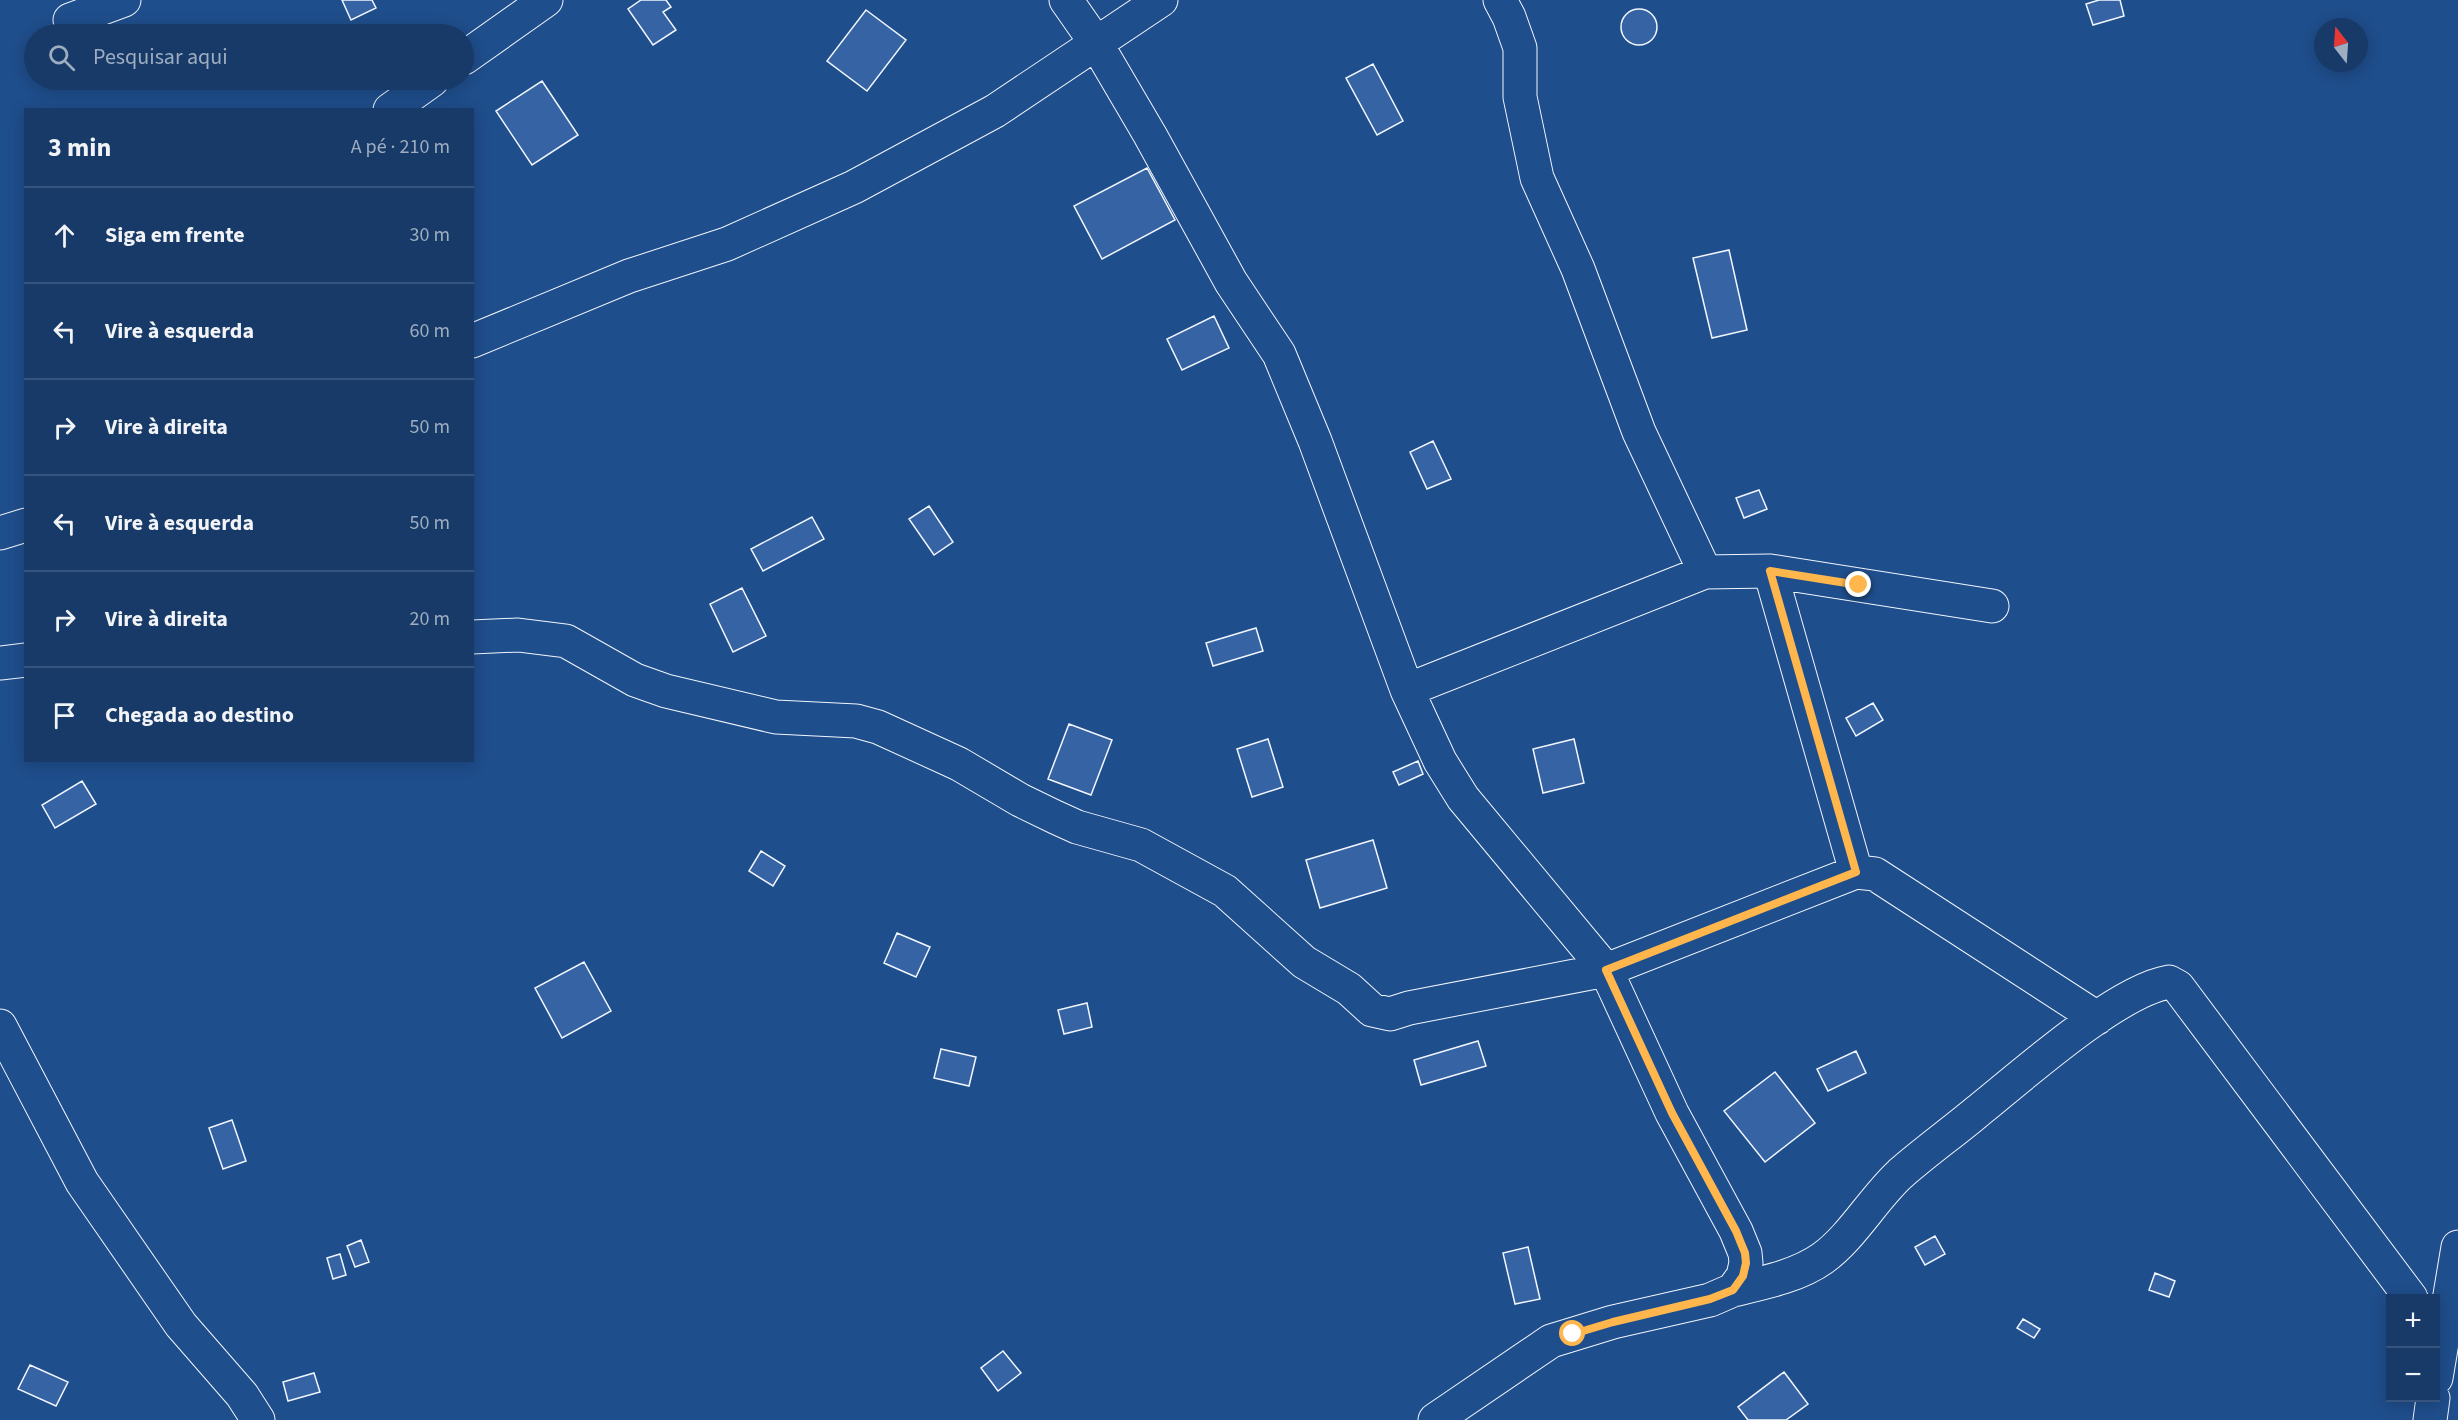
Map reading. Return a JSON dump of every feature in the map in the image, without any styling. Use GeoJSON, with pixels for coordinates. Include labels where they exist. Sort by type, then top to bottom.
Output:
{"type":"FeatureCollection","features":[{"type":"Feature","properties":{"kind":"street"},"geometry":{"type":"LineString","coordinates":[[70,20],[124,0]]}},
{"type":"Feature","properties":{"kind":"street"},"geometry":{"type":"LineString","coordinates":[[474,51],[546,0]]}},
{"type":"Feature","properties":{"kind":"street"},"geometry":{"type":"LineString","coordinates":[[1066,0],[1096,43],[1150,135],[1231,282],[1279,354],[1315,441],[1407,690],[1440,761],[1463,798],[1606,970],[1672,1113],[1736,1231],[1745,1253],[1746,1263],[1743,1276],[1733,1290]]}},
{"type":"Feature","properties":{"kind":"street"},"geometry":{"type":"LineString","coordinates":[[474,340],[628,276],[727,244],[854,187],[995,111],[1161,0]]}},
{"type":"Feature","properties":{"kind":"street"},"geometry":{"type":"LineString","coordinates":[[1500,0],[1520,48],[1520,97],[1537,178],[1578,269],[1639,432],[1705,572]]}},
{"type":"Feature","properties":{"kind":"street"},"geometry":{"type":"LineString","coordinates":[[393,108],[418,90]]}},
{"type":"Feature","properties":{"kind":"street"},"geometry":{"type":"LineString","coordinates":[[0,533],[24,526]]}},
{"type":"Feature","properties":{"kind":"street"},"geometry":{"type":"LineString","coordinates":[[1407,690],[1705,572],[1770,571],[1992,606]]}},
{"type":"Feature","properties":{"kind":"street"},"geometry":{"type":"LineString","coordinates":[[1770,571],[1856,872]]}},
{"type":"Feature","properties":{"kind":"street"},"geometry":{"type":"LineString","coordinates":[[474,637],[518,635],[566,641],[635,680],[666,691],[776,717],[856,721],[878,726],[959,764],[1012,796],[1055,818],[1077,827],[1141,845],[1210,882],[1225,891],[1304,962],[1348,989],[1377,1013],[1390,1014],[1409,1008],[1606,970],[1856,872],[1875,874],[1884,879],[2097,1018]]}},
{"type":"Feature","properties":{"kind":"street"},"geometry":{"type":"LineString","coordinates":[[0,663],[24,660]]}},
{"type":"Feature","properties":{"kind":"street"},"geometry":{"type":"LineString","coordinates":[[1435,1420],[1551,1341],[1613,1322],[1710,1299],[1782,1276],[1821,1259],[1836,1247],[1900,1174],[2097,1018],[2154,984],[2169,982],[2178,987],[2407,1294]]}},
{"type":"Feature","properties":{"kind":"street"},"geometry":{"type":"LineString","coordinates":[[0,1026],[82,1182],[181,1325],[242,1395],[258,1420]]}},
{"type":"Feature","properties":{"kind":"street"},"geometry":{"type":"LineString","coordinates":[[2440,1326],[2458,1247]]}},
{"type":"Feature","properties":{"kind":"street"},"geometry":{"type":"LineString","coordinates":[[2430,1420],[2432,1402]]}},
{"type":"Feature","properties":{"kind":"building"},"geometry":{"type":"Polygon","coordinates":[[[342,0],[372,0],[376,8],[351,20],[342,0]]]}},
{"type":"Feature","properties":{"kind":"building"},"geometry":{"type":"Polygon","coordinates":[[[641,0],[666,0],[671,7],[663,12],[676,30],[653,45],[628,9],[641,0]]]}},
{"type":"Feature","properties":{"kind":"building"},"geometry":{"type":"Polygon","coordinates":[[[2099,0],[2120,0],[2124,16],[2093,25],[2086,4],[2099,0]]]}},
{"type":"Feature","properties":{"kind":"building"},"geometry":{"type":"Polygon","coordinates":[[[1639,9],[1652,14],[1657,27],[1652,40],[1639,45],[1626,40],[1621,27],[1626,14],[1639,9]]]}},
{"type":"Feature","properties":{"kind":"building"},"geometry":{"type":"Polygon","coordinates":[[[866,10],[906,40],[867,91],[827,61],[866,10]]]}},
{"type":"Feature","properties":{"kind":"building"},"geometry":{"type":"Polygon","coordinates":[[[1373,64],[1403,121],[1377,135],[1346,78],[1373,64]]]}},
{"type":"Feature","properties":{"kind":"building"},"geometry":{"type":"Polygon","coordinates":[[[542,81],[578,135],[532,165],[496,111],[542,81]]]}},
{"type":"Feature","properties":{"kind":"building"},"geometry":{"type":"Polygon","coordinates":[[[1147,168],[1175,220],[1102,259],[1074,206],[1147,168]]]}},
{"type":"Feature","properties":{"kind":"building"},"geometry":{"type":"Polygon","coordinates":[[[1729,250],[1747,330],[1712,338],[1693,258],[1729,250]]]}},
{"type":"Feature","properties":{"kind":"building"},"geometry":{"type":"Polygon","coordinates":[[[1214,316],[1229,348],[1182,370],[1167,339],[1214,316]]]}},
{"type":"Feature","properties":{"kind":"building"},"geometry":{"type":"Polygon","coordinates":[[[1433,441],[1451,479],[1427,489],[1410,452],[1433,441]]]}},
{"type":"Feature","properties":{"kind":"building"},"geometry":{"type":"Polygon","coordinates":[[[1759,490],[1767,509],[1744,518],[1736,498],[1759,490]]]}},
{"type":"Feature","properties":{"kind":"building"},"geometry":{"type":"Polygon","coordinates":[[[929,506],[953,542],[934,555],[909,519],[929,506]]]}},
{"type":"Feature","properties":{"kind":"building"},"geometry":{"type":"Polygon","coordinates":[[[812,517],[824,539],[763,571],[751,549],[812,517]]]}},
{"type":"Feature","properties":{"kind":"building"},"geometry":{"type":"Polygon","coordinates":[[[742,588],[766,636],[733,652],[710,604],[742,588]]]}},
{"type":"Feature","properties":{"kind":"building"},"geometry":{"type":"Polygon","coordinates":[[[1256,628],[1263,651],[1213,666],[1206,643],[1256,628]]]}},
{"type":"Feature","properties":{"kind":"building"},"geometry":{"type":"Polygon","coordinates":[[[1873,703],[1883,720],[1856,736],[1846,718],[1873,703]]]}},
{"type":"Feature","properties":{"kind":"building"},"geometry":{"type":"Polygon","coordinates":[[[1069,724],[1112,740],[1091,795],[1048,779],[1069,724]]]}},
{"type":"Feature","properties":{"kind":"building"},"geometry":{"type":"Polygon","coordinates":[[[1268,739],[1283,787],[1252,797],[1237,749],[1268,739]]]}},
{"type":"Feature","properties":{"kind":"building"},"geometry":{"type":"Polygon","coordinates":[[[1574,739],[1584,783],[1543,793],[1533,749],[1574,739]]]}},
{"type":"Feature","properties":{"kind":"building"},"geometry":{"type":"Polygon","coordinates":[[[1418,761],[1423,774],[1399,785],[1393,772],[1418,761]]]}},
{"type":"Feature","properties":{"kind":"building"},"geometry":{"type":"Polygon","coordinates":[[[82,781],[96,804],[55,828],[42,805],[82,781]]]}},
{"type":"Feature","properties":{"kind":"building"},"geometry":{"type":"Polygon","coordinates":[[[1373,840],[1387,888],[1320,908],[1306,860],[1373,840]]]}},
{"type":"Feature","properties":{"kind":"building"},"geometry":{"type":"Polygon","coordinates":[[[761,851],[785,866],[773,886],[749,871],[761,851]]]}},
{"type":"Feature","properties":{"kind":"building"},"geometry":{"type":"Polygon","coordinates":[[[897,933],[930,947],[916,977],[884,963],[897,933]]]}},
{"type":"Feature","properties":{"kind":"building"},"geometry":{"type":"Polygon","coordinates":[[[584,962],[611,1011],[562,1038],[535,988],[584,962]]]}},
{"type":"Feature","properties":{"kind":"building"},"geometry":{"type":"Polygon","coordinates":[[[1087,1003],[1092,1027],[1064,1034],[1058,1010],[1087,1003]]]}},
{"type":"Feature","properties":{"kind":"building"},"geometry":{"type":"Polygon","coordinates":[[[1478,1041],[1486,1066],[1421,1085],[1414,1060],[1478,1041]]]}},
{"type":"Feature","properties":{"kind":"building"},"geometry":{"type":"Polygon","coordinates":[[[941,1049],[976,1057],[969,1086],[934,1078],[941,1049]]]}},
{"type":"Feature","properties":{"kind":"building"},"geometry":{"type":"Polygon","coordinates":[[[1856,1051],[1866,1073],[1828,1091],[1817,1069],[1856,1051]]]}},
{"type":"Feature","properties":{"kind":"building"},"geometry":{"type":"Polygon","coordinates":[[[1775,1072],[1815,1123],[1765,1162],[1724,1111],[1775,1072]]]}},
{"type":"Feature","properties":{"kind":"building"},"geometry":{"type":"Polygon","coordinates":[[[232,1120],[246,1161],[223,1169],[209,1128],[232,1120]]]}},
{"type":"Feature","properties":{"kind":"building"},"geometry":{"type":"Polygon","coordinates":[[[1935,1236],[1945,1254],[1925,1265],[1915,1247],[1935,1236]]]}},
{"type":"Feature","properties":{"kind":"building"},"geometry":{"type":"Polygon","coordinates":[[[361,1240],[369,1262],[355,1267],[347,1246],[361,1240]]]}},
{"type":"Feature","properties":{"kind":"building"},"geometry":{"type":"Polygon","coordinates":[[[1528,1247],[1540,1299],[1515,1304],[1503,1253],[1528,1247]]]}},
{"type":"Feature","properties":{"kind":"building"},"geometry":{"type":"Polygon","coordinates":[[[340,1254],[346,1275],[333,1279],[327,1258],[340,1254]]]}},
{"type":"Feature","properties":{"kind":"building"},"geometry":{"type":"Polygon","coordinates":[[[2155,1273],[2175,1281],[2169,1297],[2149,1290],[2155,1273]]]}},
{"type":"Feature","properties":{"kind":"building"},"geometry":{"type":"Polygon","coordinates":[[[2023,1319],[2040,1329],[2034,1338],[2017,1328],[2023,1319]]]}},
{"type":"Feature","properties":{"kind":"building"},"geometry":{"type":"Polygon","coordinates":[[[1003,1351],[1021,1373],[998,1391],[981,1368],[1003,1351]]]}},
{"type":"Feature","properties":{"kind":"building"},"geometry":{"type":"Polygon","coordinates":[[[30,1365],[68,1382],[56,1406],[18,1389],[30,1365]]]}},
{"type":"Feature","properties":{"kind":"building"},"geometry":{"type":"Polygon","coordinates":[[[1784,1372],[1808,1404],[1786,1420],[1748,1420],[1738,1407],[1784,1372]]]}},
{"type":"Feature","properties":{"kind":"building"},"geometry":{"type":"Polygon","coordinates":[[[314,1373],[320,1392],[288,1401],[283,1382],[314,1373]]]}},
{"type":"Feature","properties":{"kind":"route"},"geometry":{"type":"LineString","coordinates":[[1573,1334],[1710,1299],[1733,1290],[1743,1276],[1746,1263],[1745,1253],[1736,1231],[1672,1113],[1606,970],[1856,872],[1770,571],[1859,585]]}}]}
